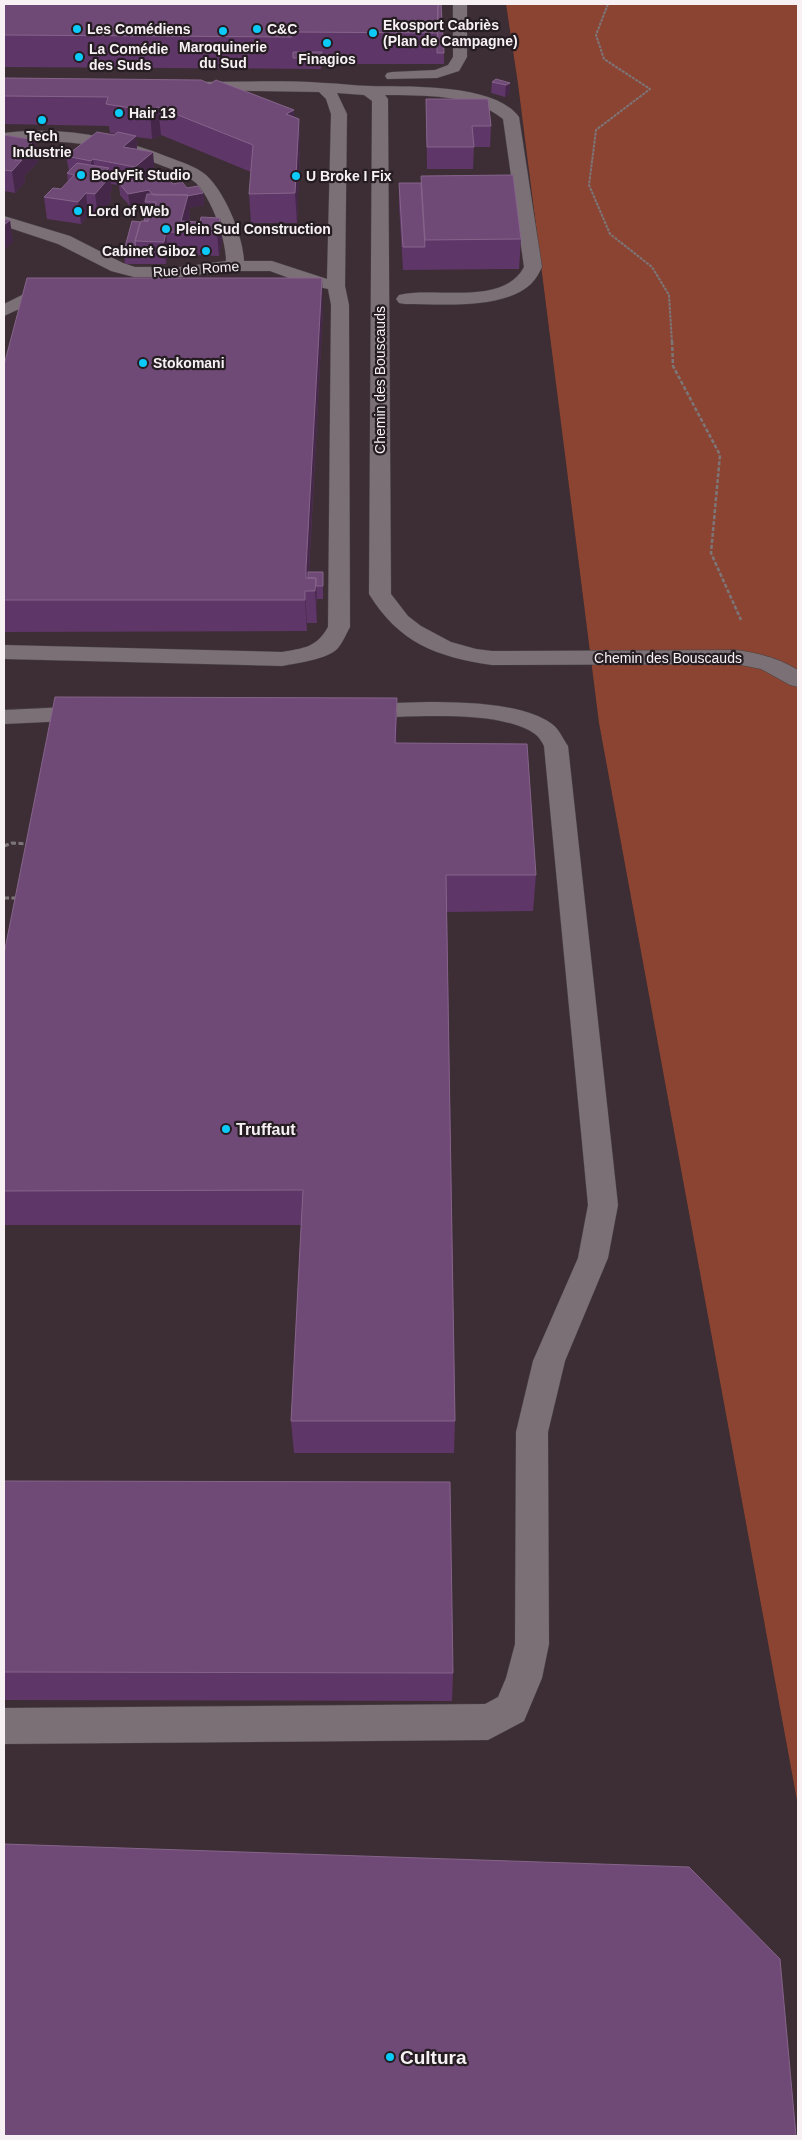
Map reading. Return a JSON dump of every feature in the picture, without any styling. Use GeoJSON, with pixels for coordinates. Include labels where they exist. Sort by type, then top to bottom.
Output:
{"type":"FeatureCollection","features":[{"type":"Feature","properties":{"kind":"street"},"geometry":{"type":"LineString","coordinates":[[296,102],[322,87],[344,80],[437,74],[454,68],[460,57],[460,4]]}},
{"type":"Feature","properties":{"kind":"street"},"geometry":{"type":"LineString","coordinates":[[183,87],[322,87],[456,95],[491,102],[504,109],[511,116],[533,267],[526,280],[506,290],[485,296],[405,299]]}},
{"type":"Feature","properties":{"kind":"street"},"geometry":{"type":"LineString","coordinates":[[4,652],[282,659],[308,654],[329,644],[339,627],[340,305],[336,286],[339,114],[333,98],[322,87]]}},
{"type":"Feature","properties":{"kind":"street","name":"Chemin des Bouscauds"},"geometry":{"type":"LineString","coordinates":[[368,91],[380,99],[380,594],[387,608],[402,623],[442,647],[476,657],[753,659],[786,671],[798,680]]}},
{"type":"Feature","properties":{"kind":"street"},"geometry":{"type":"LineString","coordinates":[[4,138],[48,135],[102,142],[156,157],[184,169],[206,185],[218,207],[234,245],[235,266]]}},
{"type":"Feature","properties":{"kind":"street"},"geometry":{"type":"LineString","coordinates":[[500,176],[520,176]]}},
{"type":"Feature","properties":{"kind":"street","name":"Rue de Rome"},"geometry":{"type":"LineString","coordinates":[[4,221],[64,240],[117,267],[134,272],[181,272],[235,266],[272,266],[311,280],[336,286]]}},
{"type":"Feature","properties":{"kind":"street"},"geometry":{"type":"LineString","coordinates":[[278,286],[336,286]]}},
{"type":"Feature","properties":{"kind":"street"},"geometry":{"type":"LineString","coordinates":[[129,287],[199,287]]}},
{"type":"Feature","properties":{"kind":"street"},"geometry":{"type":"LineString","coordinates":[[4,311],[36,294],[70,288]]}},
{"type":"Feature","properties":{"kind":"street"},"geometry":{"type":"LineString","coordinates":[[4,1726],[488,1722],[511,1709],[524,1678],[532,1644],[532,1432],[549,1361],[593,1258],[602,1205],[556,746],[544,729],[524,719],[493,712],[335,712]]}},
{"type":"Feature","properties":{"kind":"street"},"geometry":{"type":"LineString","coordinates":[[4,717],[36,714],[115,713]]}},
{"type":"Feature","properties":{"kind":"path"},"geometry":{"type":"LineString","coordinates":[[608,4],[596,35],[604,59],[650,88],[596,130],[589,185],[610,234],[652,267],[669,295],[673,366],[720,455],[711,553],[745,630],[768,663]]}},
{"type":"Feature","properties":{"kind":"path"},"geometry":{"type":"LineString","coordinates":[[4,846],[12,843],[31,844]]}},
{"type":"Feature","properties":{"kind":"path"},"geometry":{"type":"LineString","coordinates":[[4,898],[21,898]]}},
{"type":"Feature","properties":{"kind":"shaded area"},"geometry":{"type":"Polygon","coordinates":[[[4,4],[506,4],[518,84],[599,723],[798,1806],[798,2136],[4,2136],[4,4]]]}},
{"type":"Feature","properties":{"kind":"shaded area"},"geometry":{"type":"Polygon","coordinates":[[[506,4],[798,4],[798,1806],[599,723],[518,84],[506,4]]]}},
{"type":"Feature","properties":{"kind":"building"},"geometry":{"type":"Polygon","coordinates":[[[4,4],[438,4],[437,33],[292,32],[292,37],[4,35],[4,4]]]}},
{"type":"Feature","properties":{"kind":"building"},"geometry":{"type":"Polygon","coordinates":[[[438,4],[441,4],[444,53],[437,53],[438,4]]]}},
{"type":"Feature","properties":{"kind":"building"},"geometry":{"type":"Polygon","coordinates":[[[293,52],[322,52],[321,58],[293,58],[293,52]]]}},
{"type":"Feature","properties":{"kind":"building"},"geometry":{"type":"Polygon","coordinates":[[[4,78],[201,80],[210,84],[216,80],[294,110],[286,114],[299,119],[295,193],[249,194],[253,145],[158,107],[150,111],[106,104],[108,97],[4,96],[4,78]]]}},
{"type":"Feature","properties":{"kind":"building"},"geometry":{"type":"Polygon","coordinates":[[[496,79],[510,83],[506,85],[492,82],[496,79]]]}},
{"type":"Feature","properties":{"kind":"building"},"geometry":{"type":"Polygon","coordinates":[[[426,99],[488,99],[491,126],[472,126],[474,147],[427,147],[426,99]]]}},
{"type":"Feature","properties":{"kind":"building"},"geometry":{"type":"Polygon","coordinates":[[[97,132],[114,135],[118,132],[136,136],[123,147],[153,152],[135,167],[66,156],[97,132]]]}},
{"type":"Feature","properties":{"kind":"building"},"geometry":{"type":"Polygon","coordinates":[[[4,135],[35,140],[15,160],[22,160],[12,171],[4,170],[4,135]]]}},
{"type":"Feature","properties":{"kind":"building"},"geometry":{"type":"Polygon","coordinates":[[[77,163],[109,168],[100,178],[108,179],[95,194],[86,193],[78,202],[44,197],[53,188],[61,189],[74,175],[67,173],[77,163]]]}},
{"type":"Feature","properties":{"kind":"building"},"geometry":{"type":"Polygon","coordinates":[[[165,174],[173,184],[182,182],[187,188],[198,186],[203,193],[187,196],[153,195],[149,190],[128,194],[119,183],[165,174]]]}},
{"type":"Feature","properties":{"kind":"building"},"geometry":{"type":"Polygon","coordinates":[[[513,175],[521,239],[425,240],[421,176],[513,175]]]}},
{"type":"Feature","properties":{"kind":"building"},"geometry":{"type":"Polygon","coordinates":[[[399,183],[421,183],[425,247],[403,247],[399,183]]]}},
{"type":"Feature","properties":{"kind":"building"},"geometry":{"type":"Polygon","coordinates":[[[147,194],[188,195],[181,221],[200,222],[201,217],[220,218],[217,233],[166,232],[164,242],[135,241],[141,221],[148,221],[150,212],[154,212],[156,202],[145,202],[147,194]]]}},
{"type":"Feature","properties":{"kind":"building"},"geometry":{"type":"Polygon","coordinates":[[[146,212],[150,212],[148,221],[144,221],[146,212]]]}},
{"type":"Feature","properties":{"kind":"building"},"geometry":{"type":"Polygon","coordinates":[[[4,219],[10,220],[4,225],[4,219]]]}},
{"type":"Feature","properties":{"kind":"building"},"geometry":{"type":"Polygon","coordinates":[[[132,221],[140,222],[135,241],[136,252],[124,251],[132,221]]]}},
{"type":"Feature","properties":{"kind":"building"},"geometry":{"type":"Polygon","coordinates":[[[27,278],[322,278],[306,568],[306,578],[316,578],[315,591],[305,591],[305,600],[4,600],[4,365],[27,278]]]}},
{"type":"Feature","properties":{"kind":"building"},"geometry":{"type":"Polygon","coordinates":[[[308,572],[323,572],[323,586],[316,586],[316,578],[308,578],[308,572]]]}},
{"type":"Feature","properties":{"kind":"building","name":"Truffaut"},"geometry":{"type":"Polygon","coordinates":[[[55,697],[397,698],[395,743],[527,744],[536,875],[446,875],[455,1421],[291,1421],[303,1190],[4,1191],[4,954],[55,697]]]}},
{"type":"Feature","properties":{"kind":"building"},"geometry":{"type":"Polygon","coordinates":[[[4,1481],[450,1482],[453,1673],[4,1672],[4,1481]]]}},
{"type":"Feature","properties":{"kind":"building","name":"Cultura"},"geometry":{"type":"Polygon","coordinates":[[[4,1844],[689,1867],[780,1959],[796,2136],[4,2136],[4,1844]]]}},
{"type":"Feature","properties":{"kind":"place","name":"Les Comédiens"},"geometry":{"type":"Point","coordinates":[77,29]}},
{"type":"Feature","properties":{"kind":"place","name":"C&C"},"geometry":{"type":"Point","coordinates":[257,29]}},
{"type":"Feature","properties":{"kind":"place","name":"Maroquinerie du Sud"},"geometry":{"type":"Point","coordinates":[223,31]}},
{"type":"Feature","properties":{"kind":"place","name":"Ekosport Cabriès (Plan de Campagne)"},"geometry":{"type":"Point","coordinates":[373,33]}},
{"type":"Feature","properties":{"kind":"place","name":"Finagios"},"geometry":{"type":"Point","coordinates":[327,43]}},
{"type":"Feature","properties":{"kind":"place","name":"La Comédie des Suds"},"geometry":{"type":"Point","coordinates":[79,57]}},
{"type":"Feature","properties":{"kind":"place","name":"Hair 13"},"geometry":{"type":"Point","coordinates":[119,113]}},
{"type":"Feature","properties":{"kind":"place","name":"Tech Industrie"},"geometry":{"type":"Point","coordinates":[42,120]}},
{"type":"Feature","properties":{"kind":"place","name":"BodyFit Studio"},"geometry":{"type":"Point","coordinates":[81,175]}},
{"type":"Feature","properties":{"kind":"place","name":"U Broke I Fix"},"geometry":{"type":"Point","coordinates":[296,176]}},
{"type":"Feature","properties":{"kind":"place","name":"Lord of Web"},"geometry":{"type":"Point","coordinates":[78,211]}},
{"type":"Feature","properties":{"kind":"place","name":"Plein Sud Construction"},"geometry":{"type":"Point","coordinates":[166,229]}},
{"type":"Feature","properties":{"kind":"place","name":"Cabinet Giboz"},"geometry":{"type":"Point","coordinates":[206,251]}},
{"type":"Feature","properties":{"kind":"place","name":"Stokomani"},"geometry":{"type":"Point","coordinates":[143,363]}},
{"type":"Feature","properties":{"kind":"place","name":"Truffaut"},"geometry":{"type":"Point","coordinates":[226,1129]}},
{"type":"Feature","properties":{"kind":"place","name":"Cultura"},"geometry":{"type":"Point","coordinates":[390,2057]}}]}
